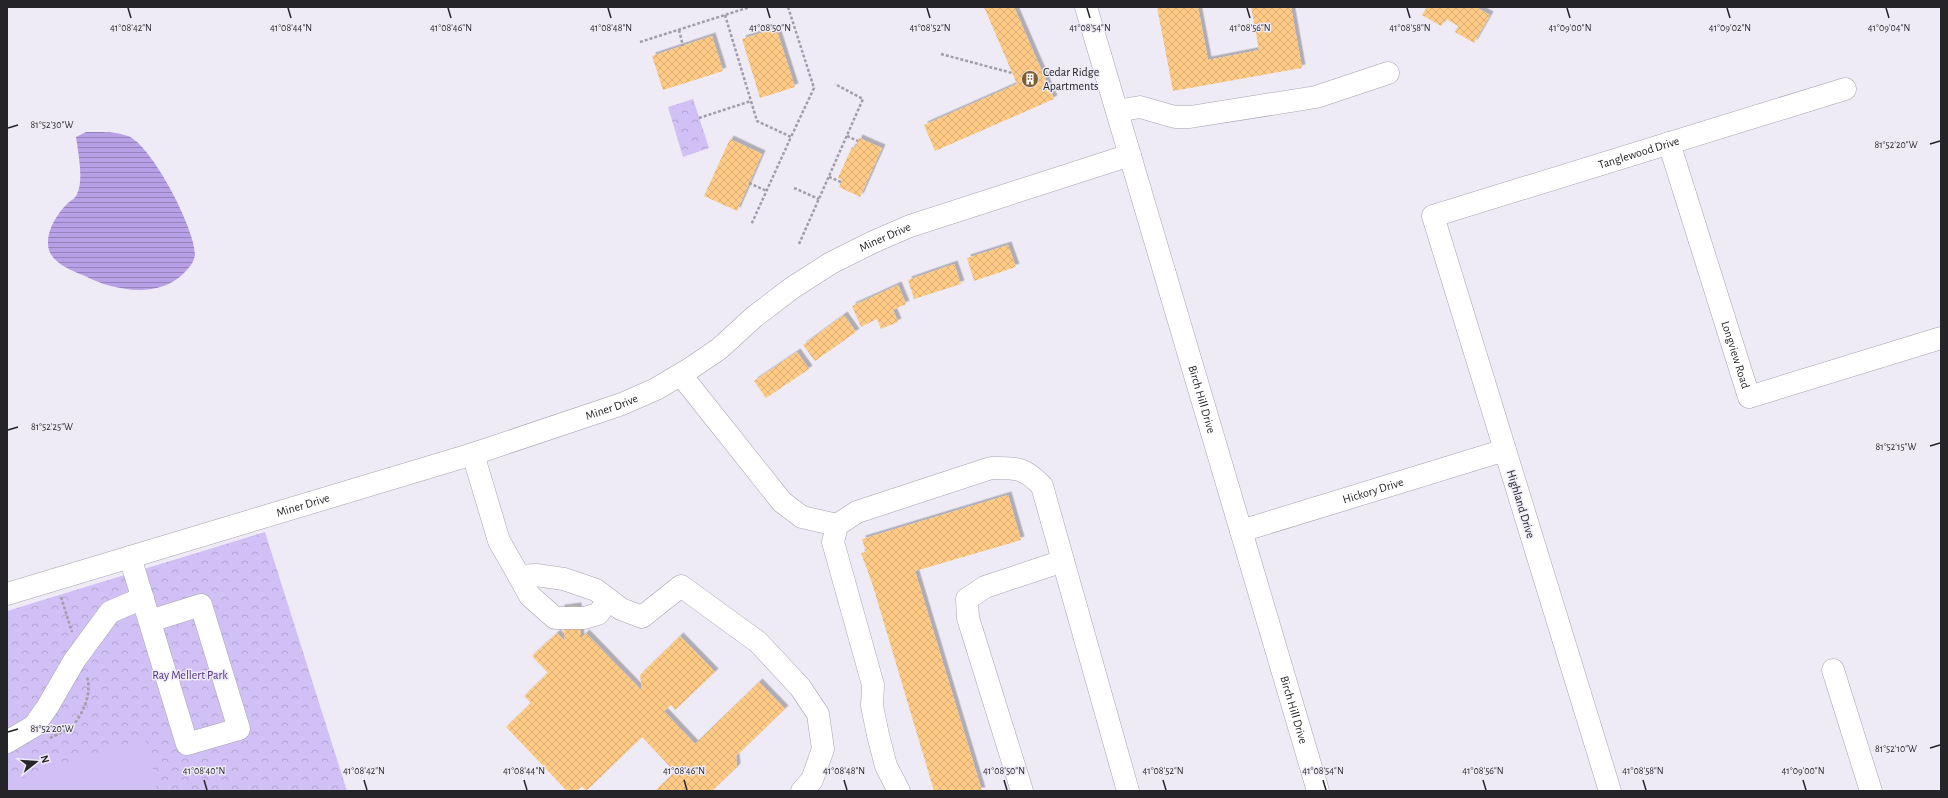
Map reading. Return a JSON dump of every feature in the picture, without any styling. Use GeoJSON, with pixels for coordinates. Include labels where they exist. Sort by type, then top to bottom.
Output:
{"type":"FeatureCollection","features":[{"type":"Feature","properties":{"kind":"street","name":"Birch Hill Drive"},"geometry":{"type":"LineString","coordinates":[[1086,7],[1318,791]]}},
{"type":"Feature","properties":{"kind":"street"},"geometry":{"type":"LineString","coordinates":[[1117,111],[1140,107],[1175,117],[1190,116],[1316,97],[1388,73]]}},
{"type":"Feature","properties":{"kind":"street","name":"Tanglewood Drive"},"geometry":{"type":"LineString","coordinates":[[1433,216],[1845,89]]}},
{"type":"Feature","properties":{"kind":"street","name":"Longview Road"},"geometry":{"type":"LineString","coordinates":[[1669,144],[1749,397],[1941,338]]}},
{"type":"Feature","properties":{"kind":"street","name":"Miner Drive"},"geometry":{"type":"LineString","coordinates":[[7,594],[473,454],[622,404],[681,375],[719,349],[754,317],[792,288],[831,263],[873,242],[910,226],[1130,155]]}},
{"type":"Feature","properties":{"kind":"street","name":"Highland Drive"},"geometry":{"type":"LineString","coordinates":[[1433,216],[1610,791]]}},
{"type":"Feature","properties":{"kind":"street"},"geometry":{"type":"LineString","coordinates":[[681,375],[782,502],[802,518],[837,525]]}},
{"type":"Feature","properties":{"kind":"street","name":"Hickory Drive"},"geometry":{"type":"LineString","coordinates":[[1241,531],[1505,450]]}},
{"type":"Feature","properties":{"kind":"street"},"geometry":{"type":"LineString","coordinates":[[473,454],[499,541],[530,596],[555,618],[584,618],[598,614],[608,600]]}},
{"type":"Feature","properties":{"kind":"street"},"geometry":{"type":"LineString","coordinates":[[899,791],[886,766],[872,706],[873,685],[833,542],[837,525],[857,512],[991,468],[1013,468],[1029,473],[1042,486],[1128,791]]}},
{"type":"Feature","properties":{"kind":"street"},"geometry":{"type":"LineString","coordinates":[[130,557],[187,744],[239,729],[201,605],[150,621]]}},
{"type":"Feature","properties":{"kind":"street"},"geometry":{"type":"LineString","coordinates":[[1022,791],[968,618],[967,599],[985,587],[1063,561]]}},
{"type":"Feature","properties":{"kind":"street"},"geometry":{"type":"LineString","coordinates":[[519,576],[536,575],[564,579],[596,590],[620,609],[642,617],[681,586],[758,642],[800,687],[818,714],[822,749],[812,780],[802,791]]}},
{"type":"Feature","properties":{"kind":"street"},"geometry":{"type":"LineString","coordinates":[[7,742],[34,726],[74,661],[110,612],[143,598]]}},
{"type":"Feature","properties":{"kind":"street"},"geometry":{"type":"LineString","coordinates":[[1833,670],[1871,791]]}},
{"type":"Feature","properties":{"kind":"path"},"geometry":{"type":"LineString","coordinates":[[640,42],[750,7]]}},
{"type":"Feature","properties":{"kind":"path"},"geometry":{"type":"LineString","coordinates":[[751,225],[814,88],[788,7]]}},
{"type":"Feature","properties":{"kind":"path"},"geometry":{"type":"LineString","coordinates":[[725,15],[757,121],[791,137]]}},
{"type":"Feature","properties":{"kind":"path"},"geometry":{"type":"LineString","coordinates":[[679,30],[683,46]]}},
{"type":"Feature","properties":{"kind":"path"},"geometry":{"type":"LineString","coordinates":[[941,54],[1012,73]]}},
{"type":"Feature","properties":{"kind":"path"},"geometry":{"type":"LineString","coordinates":[[799,244],[863,99],[835,84]]}},
{"type":"Feature","properties":{"kind":"path"},"geometry":{"type":"LineString","coordinates":[[699,118],[751,101]]}},
{"type":"Feature","properties":{"kind":"path"},"geometry":{"type":"LineString","coordinates":[[847,136],[858,141]]}},
{"type":"Feature","properties":{"kind":"path"},"geometry":{"type":"LineString","coordinates":[[829,177],[841,182]]}},
{"type":"Feature","properties":{"kind":"path"},"geometry":{"type":"LineString","coordinates":[[750,183],[767,191]]}},
{"type":"Feature","properties":{"kind":"path"},"geometry":{"type":"LineString","coordinates":[[794,188],[819,199]]}},
{"type":"Feature","properties":{"kind":"green space"},"geometry":{"type":"Polygon","coordinates":[[[693,99],[709,148],[683,157],[668,107],[693,99]]]}},
{"type":"Feature","properties":{"kind":"green space","name":"Ray Mellert Park"},"geometry":{"type":"Polygon","coordinates":[[[265,532],[347,791],[7,791],[7,611],[265,532]]]}},
{"type":"Feature","properties":{"kind":"green space"},"geometry":{"type":"Polygon","coordinates":[[[145,739],[157,791],[7,791],[7,783],[145,739]]]}},
{"type":"Feature","properties":{"kind":"shaded area"},"geometry":{"type":"Polygon","coordinates":[[[86,132],[113,133],[128,136],[138,143],[149,155],[160,171],[181,209],[193,243],[195,255],[194,260],[189,267],[174,281],[162,287],[136,290],[109,286],[73,271],[61,264],[52,256],[48,244],[49,233],[53,222],[60,212],[77,194],[80,174],[76,137],[86,132]]]}},
{"type":"Feature","properties":{"kind":"building","name":"Cedar Ridge Apartments"},"geometry":{"type":"Polygon","coordinates":[[[984,7],[1014,7],[1054,99],[935,151],[924,125],[1017,84],[984,7]]]}},
{"type":"Feature","properties":{"kind":"building"},"geometry":{"type":"Polygon","coordinates":[[[1157,7],[1198,7],[1208,60],[1259,50],[1251,7],[1291,7],[1302,68],[1173,91],[1157,7]]]}},
{"type":"Feature","properties":{"kind":"building"},"geometry":{"type":"Polygon","coordinates":[[[1427,7],[1481,7],[1479,9],[1490,15],[1474,43],[1455,32],[1458,26],[1446,19],[1441,26],[1422,15],[1427,7]]]}},
{"type":"Feature","properties":{"kind":"building"},"geometry":{"type":"Polygon","coordinates":[[[776,28],[795,87],[760,98],[742,39],[776,28]]]}},
{"type":"Feature","properties":{"kind":"building"},"geometry":{"type":"Polygon","coordinates":[[[712,36],[723,71],[663,90],[652,56],[712,36]]]}},
{"type":"Feature","properties":{"kind":"building"},"geometry":{"type":"Polygon","coordinates":[[[859,138],[882,148],[860,197],[839,187],[842,180],[838,178],[852,147],[855,148],[859,138]]]}},
{"type":"Feature","properties":{"kind":"building"},"geometry":{"type":"Polygon","coordinates":[[[730,139],[762,154],[737,211],[704,196],[730,139]]]}},
{"type":"Feature","properties":{"kind":"building"},"geometry":{"type":"Polygon","coordinates":[[[1008,245],[1016,267],[974,281],[967,258],[1008,245]]]}},
{"type":"Feature","properties":{"kind":"building"},"geometry":{"type":"Polygon","coordinates":[[[954,264],[961,284],[914,299],[908,280],[954,264]]]}},
{"type":"Feature","properties":{"kind":"building"},"geometry":{"type":"Polygon","coordinates":[[[898,285],[906,304],[893,310],[898,322],[881,329],[877,319],[861,327],[852,306],[898,285]]]}},
{"type":"Feature","properties":{"kind":"building"},"geometry":{"type":"Polygon","coordinates":[[[844,315],[856,332],[815,361],[803,345],[844,315]]]}},
{"type":"Feature","properties":{"kind":"building"},"geometry":{"type":"Polygon","coordinates":[[[797,352],[809,369],[766,398],[754,381],[797,352]]]}},
{"type":"Feature","properties":{"kind":"building"},"geometry":{"type":"Polygon","coordinates":[[[1008,495],[1021,540],[915,571],[982,791],[934,791],[872,583],[861,553],[866,552],[862,539],[1008,495]]]}},
{"type":"Feature","properties":{"kind":"building"},"geometry":{"type":"Polygon","coordinates":[[[578,606],[581,638],[586,633],[642,691],[640,675],[680,636],[715,672],[675,710],[671,705],[664,711],[695,744],[759,682],[785,709],[736,756],[737,767],[712,791],[655,791],[675,772],[642,737],[586,791],[582,786],[577,791],[567,791],[506,727],[531,703],[524,696],[548,673],[532,656],[557,633],[565,641],[561,608],[578,606]]]}},
{"type":"Feature","properties":{"kind":"place","name":"Cedar Ridge Apartments"},"geometry":{"type":"Point","coordinates":[1030,79]}}]}
